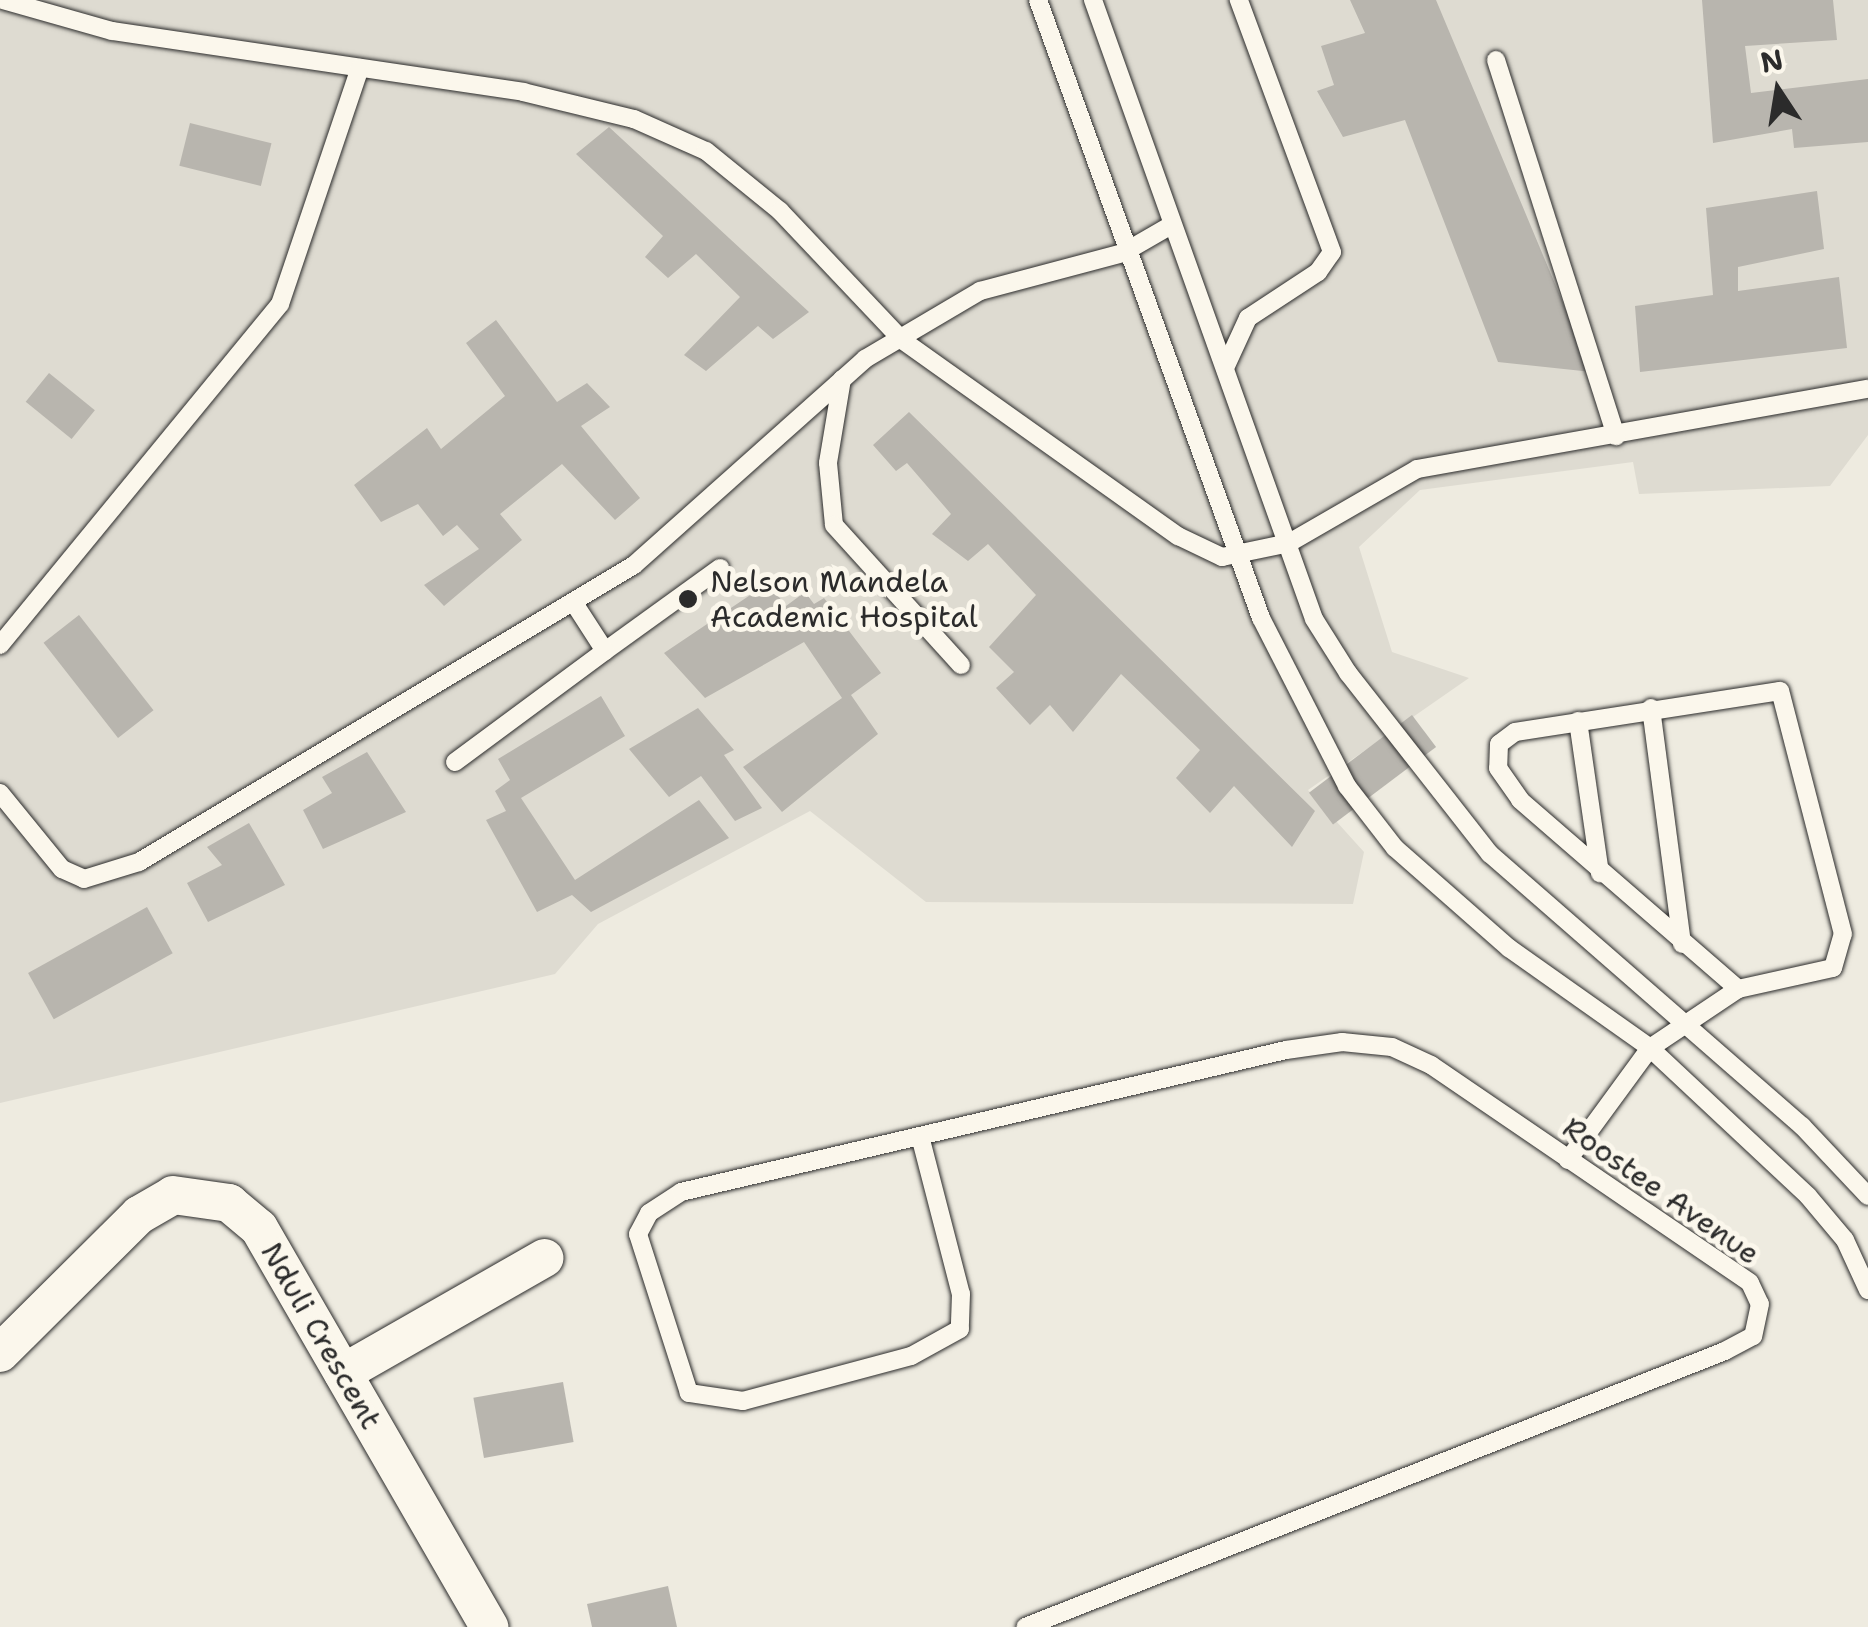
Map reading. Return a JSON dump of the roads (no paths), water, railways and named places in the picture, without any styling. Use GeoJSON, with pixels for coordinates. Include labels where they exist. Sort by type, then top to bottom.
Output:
{"type":"FeatureCollection","features":[{"type":"Feature","properties":{"kind":"street","name":"Nduli Crescent"},"geometry":{"type":"LineString","coordinates":[[0,1354],[139,1214],[173,1195],[204,1194],[259,1228],[489,1627]]}},
{"type":"Feature","properties":{"kind":"street"},"geometry":{"type":"LineString","coordinates":[[342,1373],[545,1258]]}},
{"type":"Feature","properties":{"kind":"lane"},"geometry":{"type":"LineString","coordinates":[[3,0],[112,30],[523,92],[634,119],[706,151],[780,210],[902,340],[1178,536],[1240,559],[1289,543],[1417,469],[1868,389]]}},
{"type":"Feature","properties":{"kind":"lane"},"geometry":{"type":"LineString","coordinates":[[1038,0],[1124,253],[1293,692],[1395,848],[1509,948],[1650,1048],[1808,1196],[1868,1290]]}},
{"type":"Feature","properties":{"kind":"lane"},"geometry":{"type":"LineString","coordinates":[[1093,0],[1168,227],[1225,368],[1314,618],[1428,786],[1680,1026],[1802,1126],[1868,1196]]}},
{"type":"Feature","properties":{"kind":"lane"},"geometry":{"type":"LineString","coordinates":[[1225,368],[1248,318],[1318,272],[1332,252],[1239,0]]}},
{"type":"Feature","properties":{"kind":"lane"},"geometry":{"type":"LineString","coordinates":[[1496,60],[1616,436]]}},
{"type":"Feature","properties":{"kind":"lane"},"geometry":{"type":"LineString","coordinates":[[0,645],[280,304],[360,68]]}},
{"type":"Feature","properties":{"kind":"lane"},"geometry":{"type":"LineString","coordinates":[[0,793],[62,869],[104,874],[268,789],[634,566],[842,379],[980,291],[1124,253],[1168,227]]}},
{"type":"Feature","properties":{"kind":"lane"},"geometry":{"type":"LineString","coordinates":[[842,379],[828,463],[834,524],[961,665]]}},
{"type":"Feature","properties":{"kind":"lane"},"geometry":{"type":"LineString","coordinates":[[455,762],[720,568]]}},
{"type":"Feature","properties":{"kind":"lane"},"geometry":{"type":"LineString","coordinates":[[574,603],[605,650]]}},
{"type":"Feature","properties":{"kind":"lane"},"geometry":{"type":"LineString","coordinates":[[1568,1160],[1650,1048],[1738,989],[1823,972],[1841,959],[1843,934],[1792,722],[1780,692],[1760,689],[1578,720],[1514,732],[1498,744],[1498,768],[1600,873],[1738,989]]}},
{"type":"Feature","properties":{"kind":"lane"},"geometry":{"type":"LineString","coordinates":[[1651,708],[1682,944]]}},
{"type":"Feature","properties":{"kind":"lane"},"geometry":{"type":"LineString","coordinates":[[1578,720],[1600,873]]}},
{"type":"Feature","properties":{"kind":"lane","name":"Roostee Avenue"},"geometry":{"type":"LineString","coordinates":[[920,1136],[962,1294],[960,1330],[912,1356],[742,1401],[689,1393],[638,1234],[648,1213],[681,1192],[920,1136],[1342,1042],[1392,1047],[1432,1065],[1750,1283],[1761,1320],[1753,1336],[1025,1627]]}},
{"type":"Feature","properties":{"kind":"place","name":"Nelson Mandela Academic Hospital"},"geometry":{"type":"Point","coordinates":[688,599]}}]}
